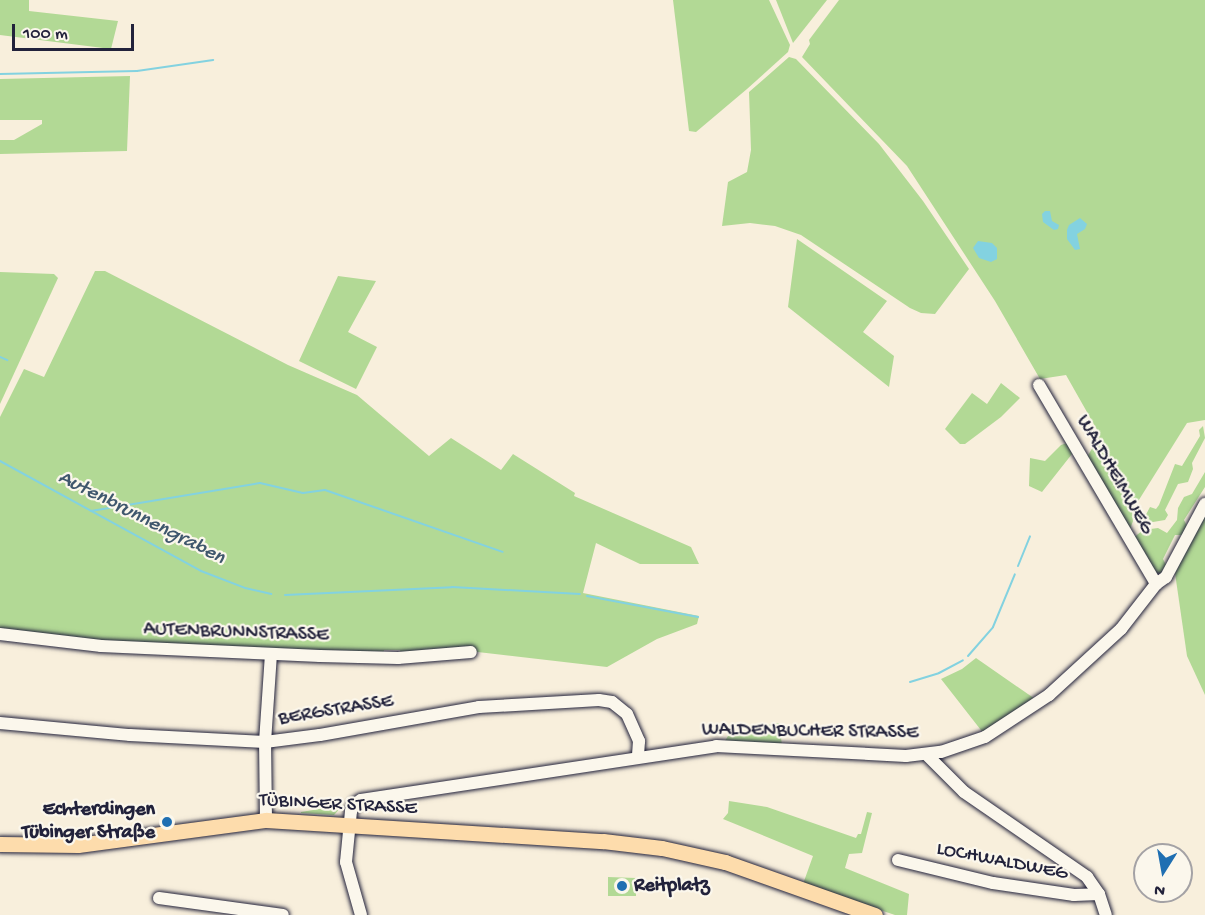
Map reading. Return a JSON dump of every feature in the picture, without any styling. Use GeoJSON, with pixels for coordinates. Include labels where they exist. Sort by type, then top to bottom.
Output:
{"type":"FeatureCollection","features":[{"type":"Feature","properties":{"kind":"main road","name":"TÜBINGER STRASSE"},"geometry":{"type":"LineString","coordinates":[[0,844],[78,844],[266,820],[603,841],[662,848],[725,862],[875,915]]}},
{"type":"Feature","properties":{"kind":"street","name":"WALDHEIMWEG"},"geometry":{"type":"LineString","coordinates":[[1039,385],[1156,585]]}},
{"type":"Feature","properties":{"kind":"street","name":"WALDENBUCHER STRASSE"},"geometry":{"type":"LineString","coordinates":[[349,825],[352,808],[362,800],[716,746],[894,756],[927,755],[985,737],[1044,699],[1112,639],[1156,585],[1166,577],[1205,504]]}},
{"type":"Feature","properties":{"kind":"street","name":"AUTENBRUNNSTRASSE"},"geometry":{"type":"LineString","coordinates":[[0,634],[101,646],[271,654],[398,658],[471,652]]}},
{"type":"Feature","properties":{"kind":"street"},"geometry":{"type":"LineString","coordinates":[[266,820],[265,742],[271,654]]}},
{"type":"Feature","properties":{"kind":"street","name":"BERGSTRASSE"},"geometry":{"type":"LineString","coordinates":[[0,723],[130,735],[265,742],[320,735],[489,706],[599,700],[612,702],[627,714],[639,741],[638,757]]}},
{"type":"Feature","properties":{"kind":"street"},"geometry":{"type":"LineString","coordinates":[[927,755],[964,792],[1080,870],[1094,885],[1106,915]]}},
{"type":"Feature","properties":{"kind":"street"},"geometry":{"type":"LineString","coordinates":[[349,825],[346,868],[362,915]]}},
{"type":"Feature","properties":{"kind":"street","name":"LOCHWALDWEG"},"geometry":{"type":"LineString","coordinates":[[898,860],[993,883],[1074,895],[1099,894]]}},
{"type":"Feature","properties":{"kind":"street"},"geometry":{"type":"LineString","coordinates":[[159,898],[283,915]]}},
{"type":"Feature","properties":{"kind":"green space"},"geometry":{"type":"Polygon","coordinates":[[[0,0],[29,0],[29,11],[118,21],[111,49],[0,35],[0,0]]]}},
{"type":"Feature","properties":{"kind":"green space"},"geometry":{"type":"Polygon","coordinates":[[[673,0],[769,0],[790,45],[788,52],[696,132],[689,131],[673,0]]]}},
{"type":"Feature","properties":{"kind":"green space"},"geometry":{"type":"Polygon","coordinates":[[[776,0],[827,0],[793,43],[776,0]]]}},
{"type":"Feature","properties":{"kind":"green space"},"geometry":{"type":"Polygon","coordinates":[[[839,0],[1205,0],[1205,420],[1187,423],[1132,511],[1133,521],[1129,532],[1087,457],[1100,435],[1066,375],[1040,379],[995,301],[907,166],[802,57],[810,44],[809,40],[839,0]]]}},
{"type":"Feature","properties":{"kind":"green space"},"geometry":{"type":"Polygon","coordinates":[[[789,57],[796,59],[879,144],[923,201],[969,269],[935,314],[921,313],[910,308],[801,235],[775,226],[750,223],[722,226],[728,182],[747,172],[751,150],[749,92],[789,57]]]}},
{"type":"Feature","properties":{"kind":"green space"},"geometry":{"type":"Polygon","coordinates":[[[130,76],[127,151],[0,154],[0,140],[14,140],[42,124],[42,120],[0,120],[0,79],[130,76]]]}},
{"type":"Feature","properties":{"kind":"green space"},"geometry":{"type":"Polygon","coordinates":[[[797,239],[887,301],[863,332],[894,356],[889,387],[788,307],[797,239]]]}},
{"type":"Feature","properties":{"kind":"green space"},"geometry":{"type":"Polygon","coordinates":[[[95,271],[105,271],[288,365],[357,395],[429,456],[451,438],[501,470],[513,454],[575,493],[574,496],[691,547],[699,564],[640,564],[596,543],[583,593],[699,616],[697,624],[657,639],[607,667],[469,651],[401,655],[400,650],[384,650],[383,655],[146,646],[0,631],[0,417],[24,369],[44,377],[95,271]]]}},
{"type":"Feature","properties":{"kind":"green space"},"geometry":{"type":"Polygon","coordinates":[[[0,272],[54,274],[58,278],[0,404],[0,272]]]}},
{"type":"Feature","properties":{"kind":"green space"},"geometry":{"type":"Polygon","coordinates":[[[338,276],[376,281],[348,332],[377,347],[356,389],[299,361],[338,276]]]}},
{"type":"Feature","properties":{"kind":"green space"},"geometry":{"type":"Polygon","coordinates":[[[1001,383],[1020,398],[1001,417],[965,444],[960,444],[945,429],[972,393],[987,404],[1001,383]]]}},
{"type":"Feature","properties":{"kind":"green space"},"geometry":{"type":"Polygon","coordinates":[[[1203,426],[1205,438],[1192,463],[1193,469],[1188,482],[1178,484],[1165,510],[1168,515],[1165,520],[1141,524],[1150,507],[1156,509],[1159,505],[1175,464],[1182,466],[1200,436],[1199,430],[1203,426]]]}},
{"type":"Feature","properties":{"kind":"green space"},"geometry":{"type":"Polygon","coordinates":[[[1067,443],[1072,454],[1042,492],[1029,486],[1030,458],[1045,461],[1061,445],[1067,443]]]}},
{"type":"Feature","properties":{"kind":"green space"},"geometry":{"type":"Polygon","coordinates":[[[1205,472],[1205,487],[1184,520],[1187,526],[1182,535],[1175,535],[1163,559],[1166,565],[1161,573],[1154,573],[1132,539],[1143,530],[1158,528],[1167,533],[1177,520],[1178,508],[1184,497],[1192,494],[1205,472]]]}},
{"type":"Feature","properties":{"kind":"green space"},"geometry":{"type":"Polygon","coordinates":[[[1205,510],[1205,695],[1187,656],[1175,573],[1181,555],[1205,510]]]}},
{"type":"Feature","properties":{"kind":"green space"},"geometry":{"type":"Polygon","coordinates":[[[976,658],[1038,701],[984,734],[941,679],[962,669],[976,658]]]}},
{"type":"Feature","properties":{"kind":"green space"},"geometry":{"type":"Polygon","coordinates":[[[779,723],[782,745],[725,741],[728,736],[751,728],[779,723]]]}},
{"type":"Feature","properties":{"kind":"green space"},"geometry":{"type":"Polygon","coordinates":[[[729,801],[767,807],[856,838],[858,834],[861,834],[867,812],[872,813],[862,853],[849,854],[845,868],[909,894],[907,915],[895,915],[803,884],[813,856],[723,819],[728,813],[729,801]]]}},
{"type":"Feature","properties":{"kind":"green space"},"geometry":{"type":"Polygon","coordinates":[[[343,805],[334,815],[301,813],[301,812],[343,805]]]}},
{"type":"Feature","properties":{"kind":"green space","name":"Reitplatz"},"geometry":{"type":"Polygon","coordinates":[[[608,877],[636,878],[636,896],[608,896],[608,877]]]}},
{"type":"Feature","properties":{"kind":"water"},"geometry":{"type":"Polygon","coordinates":[[[1050,211],[1052,221],[1059,225],[1058,229],[1054,230],[1043,222],[1042,214],[1050,211]]]}},
{"type":"Feature","properties":{"kind":"water"},"geometry":{"type":"Polygon","coordinates":[[[1080,218],[1087,224],[1085,229],[1077,234],[1080,249],[1075,250],[1067,239],[1067,230],[1069,225],[1080,218]]]}},
{"type":"Feature","properties":{"kind":"water"},"geometry":{"type":"Polygon","coordinates":[[[978,241],[992,243],[997,248],[997,259],[991,262],[979,258],[973,248],[978,241]]]}},
{"type":"Feature","properties":{"kind":"waterway"},"geometry":{"type":"LineString","coordinates":[[0,74],[137,71],[213,60]]}},
{"type":"Feature","properties":{"kind":"waterway"},"geometry":{"type":"LineString","coordinates":[[0,357],[7,360]]}},
{"type":"Feature","properties":{"kind":"waterway","name":"Autenbrunnengraben"},"geometry":{"type":"LineString","coordinates":[[0,461],[201,571],[245,588],[271,594]]}},
{"type":"Feature","properties":{"kind":"waterway"},"geometry":{"type":"LineString","coordinates":[[91,511],[260,483],[303,493],[325,490],[503,552]]}},
{"type":"Feature","properties":{"kind":"waterway"},"geometry":{"type":"LineString","coordinates":[[1018,566],[1030,536]]}},
{"type":"Feature","properties":{"kind":"waterway"},"geometry":{"type":"LineString","coordinates":[[968,656],[993,627],[1015,574]]}},
{"type":"Feature","properties":{"kind":"waterway","name":"Autenbrunnengraben"},"geometry":{"type":"LineString","coordinates":[[285,595],[452,587],[580,594]]}},
{"type":"Feature","properties":{"kind":"waterway","name":"Autenbrunnengraben"},"geometry":{"type":"LineString","coordinates":[[587,596],[698,617]]}},
{"type":"Feature","properties":{"kind":"waterway"},"geometry":{"type":"LineString","coordinates":[[910,682],[939,673],[963,660]]}},
{"type":"Feature","properties":{"kind":"place","name":"Echterdingen Tübinger Straße"},"geometry":{"type":"Point","coordinates":[167,822]}},
{"type":"Feature","properties":{"kind":"place","name":"Reitplatz"},"geometry":{"type":"Point","coordinates":[622,886]}}]}
